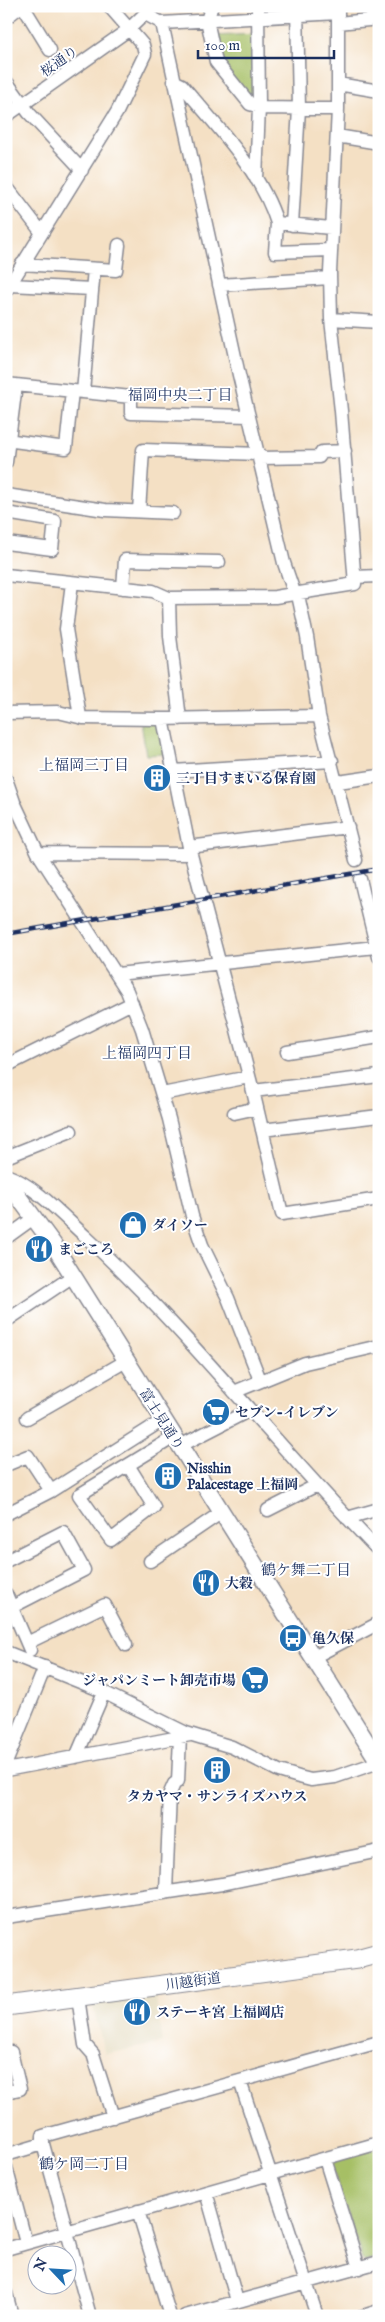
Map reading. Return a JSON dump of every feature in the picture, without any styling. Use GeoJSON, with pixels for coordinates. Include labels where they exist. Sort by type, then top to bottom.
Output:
{"type":"FeatureCollection","features":[{"type":"Feature","properties":{"kind":"highway","name":"川越街道"},"geometry":{"type":"LineString","coordinates":[[6,1995],[266,1959],[356,1949],[379,1949]]}},
{"type":"Feature","properties":{"kind":"highway","name":"川越街道"},"geometry":{"type":"LineString","coordinates":[[6,2006],[358,1959],[379,1953]]}},
{"type":"Feature","properties":{"kind":"main road","name":"富士見通り"},"geometry":{"type":"LineString","coordinates":[[6,1180],[35,1217],[73,1276],[379,1762]]}},
{"type":"Feature","properties":{"kind":"street"},"geometry":{"type":"LineString","coordinates":[[6,18],[22,6],[50,50]]}},
{"type":"Feature","properties":{"kind":"street"},"geometry":{"type":"LineString","coordinates":[[92,289],[8,288],[117,112],[145,54],[143,45],[108,6]]}},
{"type":"Feature","properties":{"kind":"street"},"geometry":{"type":"LineString","coordinates":[[212,6],[207,20],[216,62],[246,101],[258,107],[338,109]]}},
{"type":"Feature","properties":{"kind":"street"},"geometry":{"type":"LineString","coordinates":[[150,10],[162,23],[249,416],[286,570],[296,595],[307,637],[320,716],[356,860]]}},
{"type":"Feature","properties":{"kind":"street","name":"桜通り"},"geometry":{"type":"LineString","coordinates":[[6,116],[128,30],[150,10]]}},
{"type":"Feature","properties":{"kind":"street"},"geometry":{"type":"LineString","coordinates":[[162,23],[207,20],[258,12],[297,10],[379,19]]}},
{"type":"Feature","properties":{"kind":"street"},"geometry":{"type":"LineString","coordinates":[[292,225],[299,109],[297,10]]}},
{"type":"Feature","properties":{"kind":"street"},"geometry":{"type":"LineString","coordinates":[[256,179],[258,12]]}},
{"type":"Feature","properties":{"kind":"street"},"geometry":{"type":"LineString","coordinates":[[6,575],[153,591],[169,598],[226,599],[296,595],[354,584],[345,452],[331,319],[331,228],[338,109],[338,14]]}},
{"type":"Feature","properties":{"kind":"street"},"geometry":{"type":"LineString","coordinates":[[6,81],[23,104],[82,170]]}},
{"type":"Feature","properties":{"kind":"street"},"geometry":{"type":"LineString","coordinates":[[174,81],[182,85],[193,98],[256,179],[277,223],[275,252],[331,250]]}},
{"type":"Feature","properties":{"kind":"street"},"geometry":{"type":"LineString","coordinates":[[338,84],[379,91]]}},
{"type":"Feature","properties":{"kind":"street"},"geometry":{"type":"LineString","coordinates":[[337,136],[379,143]]}},
{"type":"Feature","properties":{"kind":"street"},"geometry":{"type":"LineString","coordinates":[[6,186],[42,233]]}},
{"type":"Feature","properties":{"kind":"street"},"geometry":{"type":"LineString","coordinates":[[277,223],[331,228]]}},
{"type":"Feature","properties":{"kind":"street"},"geometry":{"type":"LineString","coordinates":[[22,264],[116,270],[119,245]]}},
{"type":"Feature","properties":{"kind":"street"},"geometry":{"type":"LineString","coordinates":[[8,440],[66,448],[78,391],[94,269]]}},
{"type":"Feature","properties":{"kind":"street"},"geometry":{"type":"LineString","coordinates":[[219,285],[330,278]]}},
{"type":"Feature","properties":{"kind":"street"},"geometry":{"type":"LineString","coordinates":[[331,319],[379,322]]}},
{"type":"Feature","properties":{"kind":"street"},"geometry":{"type":"LineString","coordinates":[[6,462],[11,384],[131,397],[131,412],[249,416]]}},
{"type":"Feature","properties":{"kind":"street"},"geometry":{"type":"LineString","coordinates":[[139,511],[143,450],[319,457],[322,452],[345,452]]}},
{"type":"Feature","properties":{"kind":"street"},"geometry":{"type":"LineString","coordinates":[[6,496],[105,510],[173,513]]}},
{"type":"Feature","properties":{"kind":"street"},"geometry":{"type":"LineString","coordinates":[[6,513],[55,521],[52,549],[6,543]]}},
{"type":"Feature","properties":{"kind":"street"},"geometry":{"type":"LineString","coordinates":[[123,588],[125,560],[220,562]]}},
{"type":"Feature","properties":{"kind":"street"},"geometry":{"type":"LineString","coordinates":[[354,577],[379,576]]}},
{"type":"Feature","properties":{"kind":"street"},"geometry":{"type":"LineString","coordinates":[[72,583],[66,629],[80,717]]}},
{"type":"Feature","properties":{"kind":"street"},"geometry":{"type":"LineString","coordinates":[[169,598],[170,636],[180,719]]}},
{"type":"Feature","properties":{"kind":"street"},"geometry":{"type":"LineString","coordinates":[[6,713],[58,712],[80,717],[163,719],[320,716]]}},
{"type":"Feature","properties":{"kind":"street"},"geometry":{"type":"LineString","coordinates":[[163,719],[190,851],[253,1091],[282,1214],[379,1198]]}},
{"type":"Feature","properties":{"kind":"street"},"geometry":{"type":"LineString","coordinates":[[173,771],[332,761]]}},
{"type":"Feature","properties":{"kind":"street"},"geometry":{"type":"LineString","coordinates":[[338,782],[379,776]]}},
{"type":"Feature","properties":{"kind":"street"},"geometry":{"type":"LineString","coordinates":[[6,779],[10,803],[38,853],[117,974],[132,1003],[162,1094],[181,1160],[192,1216],[206,1253],[228,1298],[260,1380]]}},
{"type":"Feature","properties":{"kind":"street"},"geometry":{"type":"LineString","coordinates":[[38,853],[190,851],[348,827]]}},
{"type":"Feature","properties":{"kind":"street"},"geometry":{"type":"LineString","coordinates":[[117,974],[220,963],[377,952],[360,879]]}},
{"type":"Feature","properties":{"kind":"street"},"geometry":{"type":"LineString","coordinates":[[6,1066],[132,1003]]}},
{"type":"Feature","properties":{"kind":"street"},"geometry":{"type":"LineString","coordinates":[[287,1052],[379,1037]]}},
{"type":"Feature","properties":{"kind":"street"},"geometry":{"type":"LineString","coordinates":[[253,1091],[379,1076]]}},
{"type":"Feature","properties":{"kind":"street"},"geometry":{"type":"LineString","coordinates":[[162,1094],[249,1077]]}},
{"type":"Feature","properties":{"kind":"street"},"geometry":{"type":"LineString","coordinates":[[234,1113],[257,1108]]}},
{"type":"Feature","properties":{"kind":"street"},"geometry":{"type":"LineString","coordinates":[[262,1130],[379,1116]]}},
{"type":"Feature","properties":{"kind":"street"},"geometry":{"type":"LineString","coordinates":[[6,1157],[71,1131]]}},
{"type":"Feature","properties":{"kind":"street"},"geometry":{"type":"LineString","coordinates":[[6,1174],[16,1178],[58,1211],[115,1264],[379,1551]]}},
{"type":"Feature","properties":{"kind":"street"},"geometry":{"type":"LineString","coordinates":[[6,1238],[35,1217]]}},
{"type":"Feature","properties":{"kind":"street"},"geometry":{"type":"LineString","coordinates":[[6,1321],[73,1276]]}},
{"type":"Feature","properties":{"kind":"street"},"geometry":{"type":"LineString","coordinates":[[234,1392],[260,1380],[326,1357],[379,1346]]}},
{"type":"Feature","properties":{"kind":"street"},"geometry":{"type":"LineString","coordinates":[[27,1418],[126,1361]]}},
{"type":"Feature","properties":{"kind":"street"},"geometry":{"type":"LineString","coordinates":[[128,1465],[154,1507],[111,1540],[79,1495],[128,1465],[250,1410]]}},
{"type":"Feature","properties":{"kind":"street"},"geometry":{"type":"LineString","coordinates":[[6,1514],[51,1490],[163,1420]]}},
{"type":"Feature","properties":{"kind":"street"},"geometry":{"type":"LineString","coordinates":[[6,1465],[28,1456],[51,1490]]}},
{"type":"Feature","properties":{"kind":"street"},"geometry":{"type":"LineString","coordinates":[[268,1510],[317,1485]]}},
{"type":"Feature","properties":{"kind":"street"},"geometry":{"type":"LineString","coordinates":[[347,1518],[379,1509]]}},
{"type":"Feature","properties":{"kind":"street"},"geometry":{"type":"LineString","coordinates":[[150,1561],[222,1512]]}},
{"type":"Feature","properties":{"kind":"street"},"geometry":{"type":"LineString","coordinates":[[6,1560],[63,1532],[84,1570],[12,1607]]}},
{"type":"Feature","properties":{"kind":"street"},"geometry":{"type":"LineString","coordinates":[[6,1594],[26,1643],[40,1666]]}},
{"type":"Feature","properties":{"kind":"street"},"geometry":{"type":"LineString","coordinates":[[26,1643],[105,1605],[126,1645]]}},
{"type":"Feature","properties":{"kind":"street"},"geometry":{"type":"LineString","coordinates":[[314,1656],[379,1623]]}},
{"type":"Feature","properties":{"kind":"street"},"geometry":{"type":"LineString","coordinates":[[6,1652],[104,1692],[185,1736],[232,1747],[279,1770],[312,1780],[335,1777],[379,1762]]}},
{"type":"Feature","properties":{"kind":"street"},"geometry":{"type":"LineString","coordinates":[[6,1763],[40,1666]]}},
{"type":"Feature","properties":{"kind":"street"},"geometry":{"type":"LineString","coordinates":[[76,1757],[104,1692]]}},
{"type":"Feature","properties":{"kind":"street"},"geometry":{"type":"LineString","coordinates":[[6,1770],[185,1736]]}},
{"type":"Feature","properties":{"kind":"street"},"geometry":{"type":"LineString","coordinates":[[166,1892],[170,1794],[174,1784],[178,1781],[185,1736]]}},
{"type":"Feature","properties":{"kind":"street"},"geometry":{"type":"LineString","coordinates":[[6,1917],[222,1884],[379,1851]]}},
{"type":"Feature","properties":{"kind":"street"},"geometry":{"type":"LineString","coordinates":[[78,1997],[85,2046],[93,2054],[112,2117]]}},
{"type":"Feature","properties":{"kind":"street"},"geometry":{"type":"LineString","coordinates":[[90,2316],[43,2144],[43,2136],[379,2042]]}},
{"type":"Feature","properties":{"kind":"street"},"geometry":{"type":"LineString","coordinates":[[6,2054],[12,2052],[20,2089],[6,2092]]}},
{"type":"Feature","properties":{"kind":"street"},"geometry":{"type":"LineString","coordinates":[[240,2081],[317,2316]]}},
{"type":"Feature","properties":{"kind":"street"},"geometry":{"type":"LineString","coordinates":[[6,2249],[379,2143]]}},
{"type":"Feature","properties":{"kind":"street"},"geometry":{"type":"LineString","coordinates":[[6,2155],[43,2144]]}},
{"type":"Feature","properties":{"kind":"street"},"geometry":{"type":"LineString","coordinates":[[325,2159],[359,2268]]}},
{"type":"Feature","properties":{"kind":"street"},"geometry":{"type":"LineString","coordinates":[[6,2167],[26,2243]]}},
{"type":"Feature","properties":{"kind":"street"},"geometry":{"type":"LineString","coordinates":[[206,2192],[237,2301]]}},
{"type":"Feature","properties":{"kind":"street"},"geometry":{"type":"LineString","coordinates":[[138,2211],[170,2316]]}},
{"type":"Feature","properties":{"kind":"street"},"geometry":{"type":"LineString","coordinates":[[185,2316],[379,2262]]}},
{"type":"Feature","properties":{"kind":"street"},"geometry":{"type":"LineString","coordinates":[[6,2294],[12,2316]]}},
{"type":"Feature","properties":{"kind":"street"},"geometry":{"type":"LineString","coordinates":[[363,2316],[379,2311]]}},
{"type":"Feature","properties":{"kind":"shaded area"},"geometry":{"type":"Polygon","coordinates":[[[156,1997],[162,2043],[105,2054],[92,2003],[156,1997]]]}},
{"type":"Feature","properties":{"kind":"green space"},"geometry":{"type":"Polygon","coordinates":[[[256,34],[257,98],[250,100],[219,62],[213,36],[256,34]]]}},
{"type":"Feature","properties":{"kind":"green space"},"geometry":{"type":"Polygon","coordinates":[[[141,722],[160,722],[167,754],[146,755],[141,722]]]}},
{"type":"Feature","properties":{"kind":"green space"},"geometry":{"type":"Polygon","coordinates":[[[376,2149],[379,2150],[379,2257],[366,2261],[362,2259],[331,2164],[334,2160],[376,2149]]]}},
{"type":"Feature","properties":{"kind":"railway"},"geometry":{"type":"LineString","coordinates":[[6,934],[379,869]]}},
{"type":"Feature","properties":{"kind":"place","name":"三丁目すまいる保育園"},"geometry":{"type":"Point","coordinates":[157,778]}},
{"type":"Feature","properties":{"kind":"place","name":"ダイソー"},"geometry":{"type":"Point","coordinates":[133,1225]}},
{"type":"Feature","properties":{"kind":"place","name":"まごころ"},"geometry":{"type":"Point","coordinates":[39,1249]}},
{"type":"Feature","properties":{"kind":"place","name":"セブン-イレブン"},"geometry":{"type":"Point","coordinates":[216,1412]}},
{"type":"Feature","properties":{"kind":"place","name":"Nisshin Palacestage 上福岡"},"geometry":{"type":"Point","coordinates":[168,1476]}},
{"type":"Feature","properties":{"kind":"place","name":"大穀"},"geometry":{"type":"Point","coordinates":[206,1583]}},
{"type":"Feature","properties":{"kind":"place","name":"亀久保"},"geometry":{"type":"Point","coordinates":[293,1638]}},
{"type":"Feature","properties":{"kind":"place","name":"ジャパンミート卸売市場"},"geometry":{"type":"Point","coordinates":[255,1680]}},
{"type":"Feature","properties":{"kind":"place","name":"タカヤマ・サンライズハウス"},"geometry":{"type":"Point","coordinates":[217,1770]}},
{"type":"Feature","properties":{"kind":"place","name":"ステーキ宮 上福岡店"},"geometry":{"type":"Point","coordinates":[137,2012]}},
{"type":"Feature","properties":{"kind":"district","name":"福岡中央二丁目"},"geometry":{"type":"Point","coordinates":[180,395]}},
{"type":"Feature","properties":{"kind":"district","name":"上福岡三丁目"},"geometry":{"type":"Point","coordinates":[84,765]}},
{"type":"Feature","properties":{"kind":"district","name":"上福岡四丁目"},"geometry":{"type":"Point","coordinates":[147,1053]}},
{"type":"Feature","properties":{"kind":"district","name":"鶴ケ舞二丁目"},"geometry":{"type":"Point","coordinates":[306,1570]}},
{"type":"Feature","properties":{"kind":"district","name":"鶴ケ岡二丁目"},"geometry":{"type":"Point","coordinates":[84,2164]}}]}
